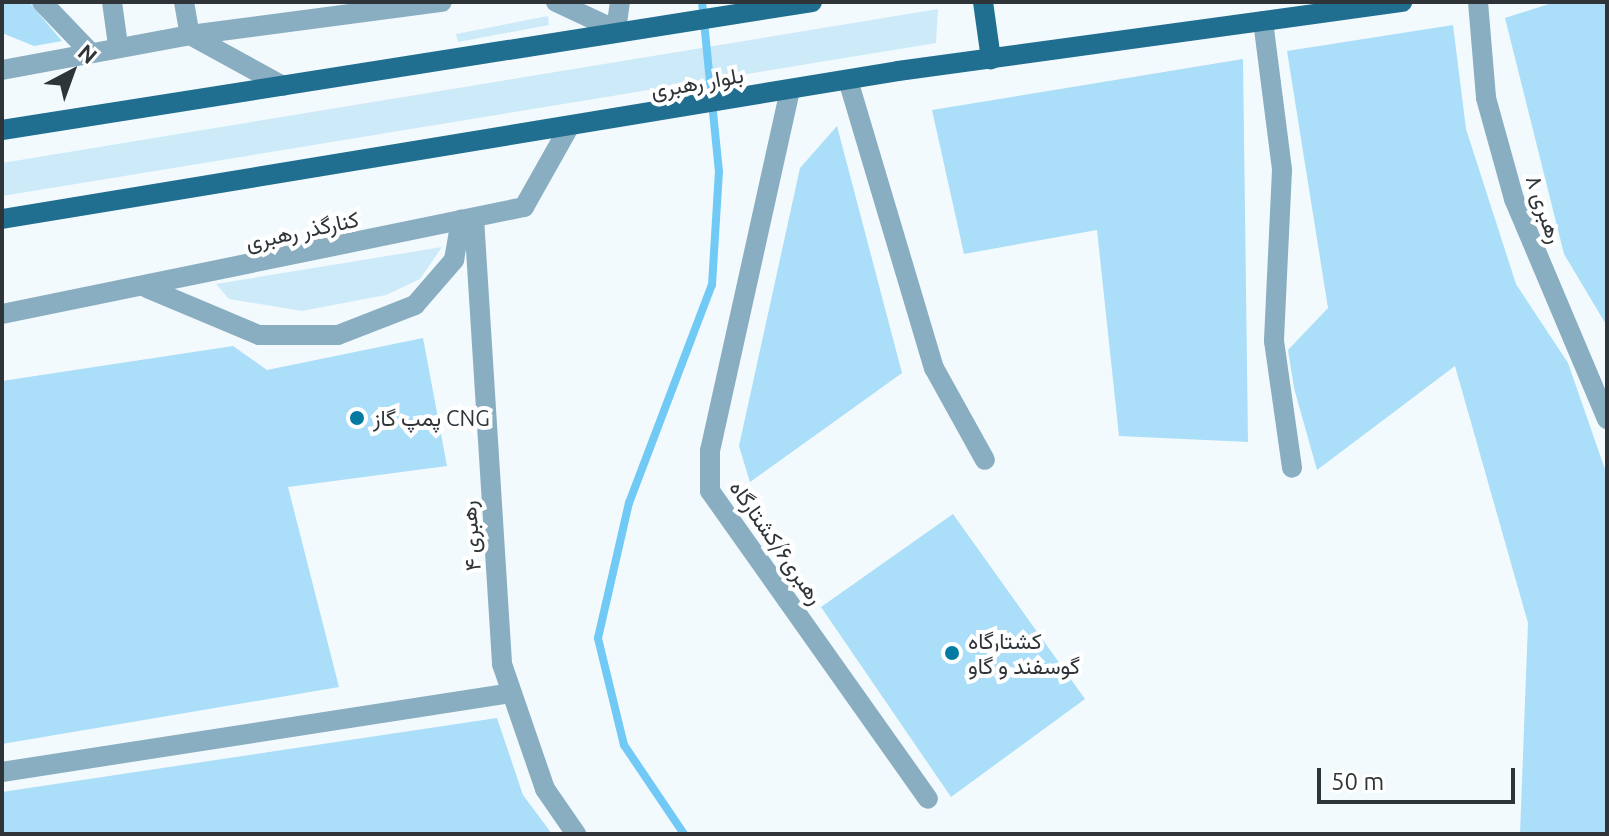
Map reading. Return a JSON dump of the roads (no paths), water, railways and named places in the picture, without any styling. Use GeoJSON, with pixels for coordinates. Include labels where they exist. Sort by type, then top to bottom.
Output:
{"type":"FeatureCollection","features":[{"type":"Feature","properties":{"kind":"main road"},"geometry":{"type":"LineString","coordinates":[[2,130],[616,30],[812,2]]}},
{"type":"Feature","properties":{"kind":"main road"},"geometry":{"type":"LineString","coordinates":[[983,2],[991,59]]}},
{"type":"Feature","properties":{"kind":"main road","name":"بلوار رهبری"},"geometry":{"type":"LineString","coordinates":[[2,219],[568,129],[848,80],[1402,2]]}},
{"type":"Feature","properties":{"kind":"street"},"geometry":{"type":"LineString","coordinates":[[42,2],[89,51]]}},
{"type":"Feature","properties":{"kind":"street"},"geometry":{"type":"LineString","coordinates":[[112,2],[118,45]]}},
{"type":"Feature","properties":{"kind":"street"},"geometry":{"type":"LineString","coordinates":[[184,2],[190,35]]}},
{"type":"Feature","properties":{"kind":"street"},"geometry":{"type":"LineString","coordinates":[[2,70],[118,45],[442,2]]}},
{"type":"Feature","properties":{"kind":"street"},"geometry":{"type":"LineString","coordinates":[[556,2],[616,30],[620,2]]}},
{"type":"Feature","properties":{"kind":"street","name":"رهبری ۸"},"geometry":{"type":"LineString","coordinates":[[1478,2],[1486,98],[1514,199],[1607,419]]}},
{"type":"Feature","properties":{"kind":"street"},"geometry":{"type":"LineString","coordinates":[[1263,21],[1282,170],[1274,341],[1292,468]]}},
{"type":"Feature","properties":{"kind":"street"},"geometry":{"type":"LineString","coordinates":[[190,35],[283,86]]}},
{"type":"Feature","properties":{"kind":"street"},"geometry":{"type":"LineString","coordinates":[[848,80],[934,368],[985,460]]}},
{"type":"Feature","properties":{"kind":"street","name":"رهبری۶/کشتارگاه"},"geometry":{"type":"LineString","coordinates":[[785,91],[710,450],[710,491],[928,799]]}},
{"type":"Feature","properties":{"kind":"street","name":"کنارگذر رهبری"},"geometry":{"type":"LineString","coordinates":[[2,314],[146,287],[524,207],[568,129]]}},
{"type":"Feature","properties":{"kind":"street"},"geometry":{"type":"LineString","coordinates":[[146,287],[259,335],[338,335],[415,305],[454,260],[468,219]]}},
{"type":"Feature","properties":{"kind":"street","name":"رهبری ۴"},"geometry":{"type":"LineString","coordinates":[[468,219],[502,664],[545,789],[576,834]]}},
{"type":"Feature","properties":{"kind":"street"},"geometry":{"type":"LineString","coordinates":[[2,772],[511,693]]}},
{"type":"Feature","properties":{"kind":"waterway"},"geometry":{"type":"LineString","coordinates":[[684,834],[624,745],[598,638],[629,503],[712,285],[719,172],[702,2]]}},
{"type":"Feature","properties":{"kind":"place","name":"پمپ گاز CNG"},"geometry":{"type":"Point","coordinates":[357,418]}},
{"type":"Feature","properties":{"kind":"place","name":"کشتارگاه گوسفند و گاو"},"geometry":{"type":"Point","coordinates":[952,653]}}]}
